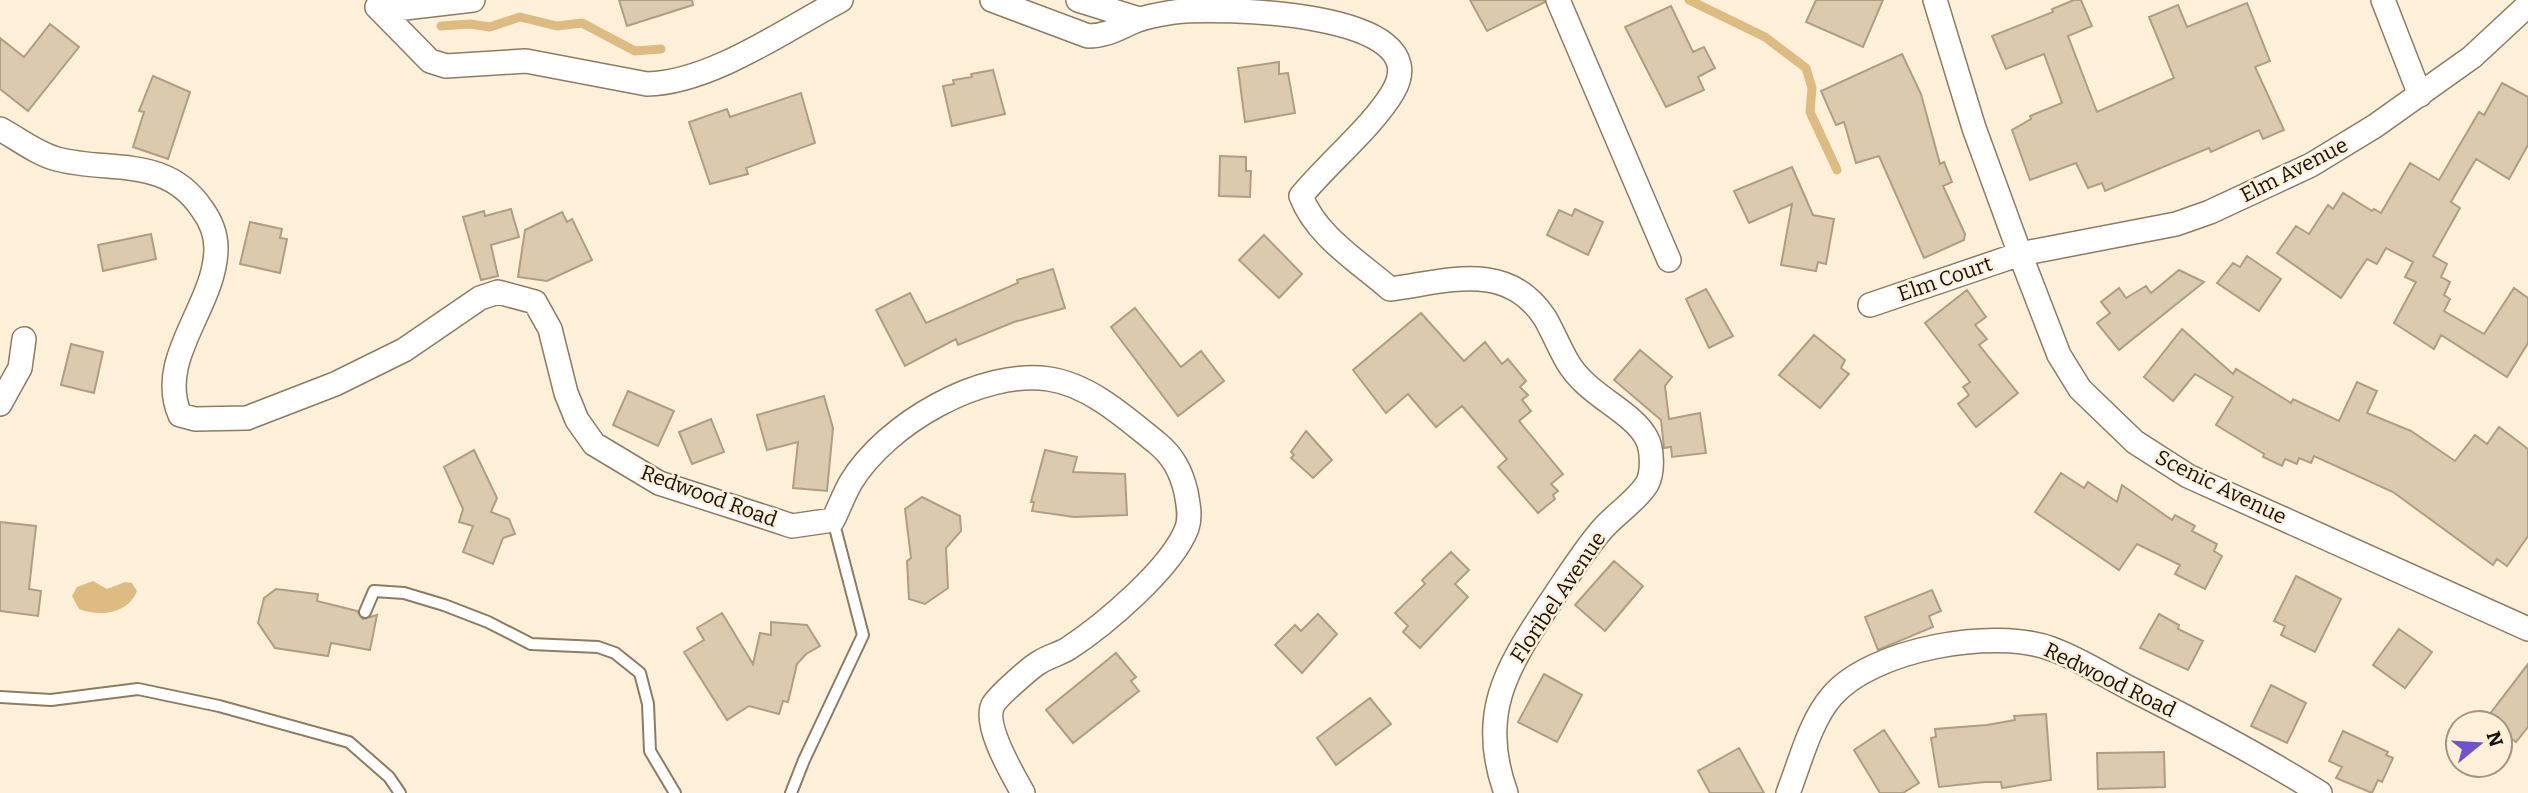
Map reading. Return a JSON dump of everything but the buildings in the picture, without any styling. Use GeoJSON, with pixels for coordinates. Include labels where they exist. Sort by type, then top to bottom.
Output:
{"type":"FeatureCollection","features":[{"type":"Feature","properties":{"kind":"street"},"geometry":{"type":"LineString","coordinates":[[473,0],[396,9],[377,7],[430,61],[446,66],[526,61],[647,84],[667,83],[728,61],[841,0]]}},
{"type":"Feature","properties":{"kind":"street","name":"Floribel Avenue"},"geometry":{"type":"LineString","coordinates":[[992,0],[1088,36],[1104,36],[1139,19],[1175,12],[1231,10],[1284,14],[1368,32],[1385,42],[1397,55],[1400,68],[1394,91],[1301,195],[1308,213],[1318,227],[1390,289],[1468,277],[1488,278],[1526,298],[1544,316],[1568,363],[1585,384],[1631,421],[1647,438],[1651,460],[1648,482],[1600,531],[1573,568],[1515,656],[1496,703],[1492,739],[1506,793]]}},
{"type":"Feature","properties":{"kind":"street","name":"Floribel Avenue"},"geometry":{"type":"LineString","coordinates":[[1078,0],[1139,19]]}},
{"type":"Feature","properties":{"kind":"street","name":"Scenic Avenue"},"geometry":{"type":"LineString","coordinates":[[1935,0],[1975,128],[2020,254],[2059,355],[2080,389],[2135,442],[2188,476],[2528,629]]}},
{"type":"Feature","properties":{"kind":"street"},"geometry":{"type":"LineString","coordinates":[[2383,0],[2420,94]]}},
{"type":"Feature","properties":{"kind":"street"},"geometry":{"type":"LineString","coordinates":[[1562,1],[1669,260]]}},
{"type":"Feature","properties":{"kind":"street","name":"Elm Avenue"},"geometry":{"type":"LineString","coordinates":[[2020,254],[2176,224],[2210,212],[2311,165],[2472,57],[2528,5]]}},
{"type":"Feature","properties":{"kind":"street","name":"Redwood Road"},"geometry":{"type":"LineString","coordinates":[[0,129],[53,158],[78,163],[114,164],[173,180],[194,197],[211,222],[216,248],[204,301],[176,364],[172,397],[180,415],[195,419],[247,418],[335,384],[404,350],[480,298],[498,292],[535,302],[550,329],[566,393],[577,420],[594,444],[659,483],[792,526],[833,520]]}},
{"type":"Feature","properties":{"kind":"street","name":"Elm Court"},"geometry":{"type":"LineString","coordinates":[[1870,305],[2020,254]]}},
{"type":"Feature","properties":{"kind":"street"},"geometry":{"type":"LineString","coordinates":[[0,404],[20,368],[24,338]]}},
{"type":"Feature","properties":{"kind":"street"},"geometry":{"type":"LineString","coordinates":[[833,520],[851,481],[877,449],[901,429],[940,404],[980,387],[1026,375],[1058,380],[1085,390],[1170,454],[1182,478],[1189,508],[1187,528],[1172,552],[1107,620],[1066,650],[1038,662],[993,704],[992,715],[1000,747],[1023,793]]}},
{"type":"Feature","properties":{"kind":"street","name":"Redwood Road"},"geometry":{"type":"LineString","coordinates":[[1788,793],[1823,708],[1847,681],[1875,667],[1925,649],[2005,642],[2052,648],[2277,766],[2319,793]]}},
{"type":"Feature","properties":{"kind":"lane"},"geometry":{"type":"LineString","coordinates":[[791,793],[863,635],[833,520]]}},
{"type":"Feature","properties":{"kind":"lane"},"geometry":{"type":"LineString","coordinates":[[365,612],[374,591],[404,593],[488,622],[531,644],[598,647],[615,653],[640,673],[648,704],[650,751],[674,793]]}},
{"type":"Feature","properties":{"kind":"lane"},"geometry":{"type":"LineString","coordinates":[[0,697],[51,700],[138,689],[219,706],[349,742],[389,777],[400,793]]}},
{"type":"Feature","properties":{"kind":"shaded area"},"geometry":{"type":"Polygon","coordinates":[[[93,581],[107,589],[125,582],[132,583],[137,591],[127,605],[113,612],[96,613],[79,609],[72,596],[77,587],[93,581]]]}},
{"type":"Feature","properties":{"kind":"waterway"},"geometry":{"type":"LineString","coordinates":[[1689,0],[1765,37],[1806,68],[1812,88],[1810,112],[1837,170]]}},
{"type":"Feature","properties":{"kind":"waterway"},"geometry":{"type":"LineString","coordinates":[[441,26],[470,24],[490,27],[520,17],[557,26],[582,23],[635,51],[661,49]]}}]}
